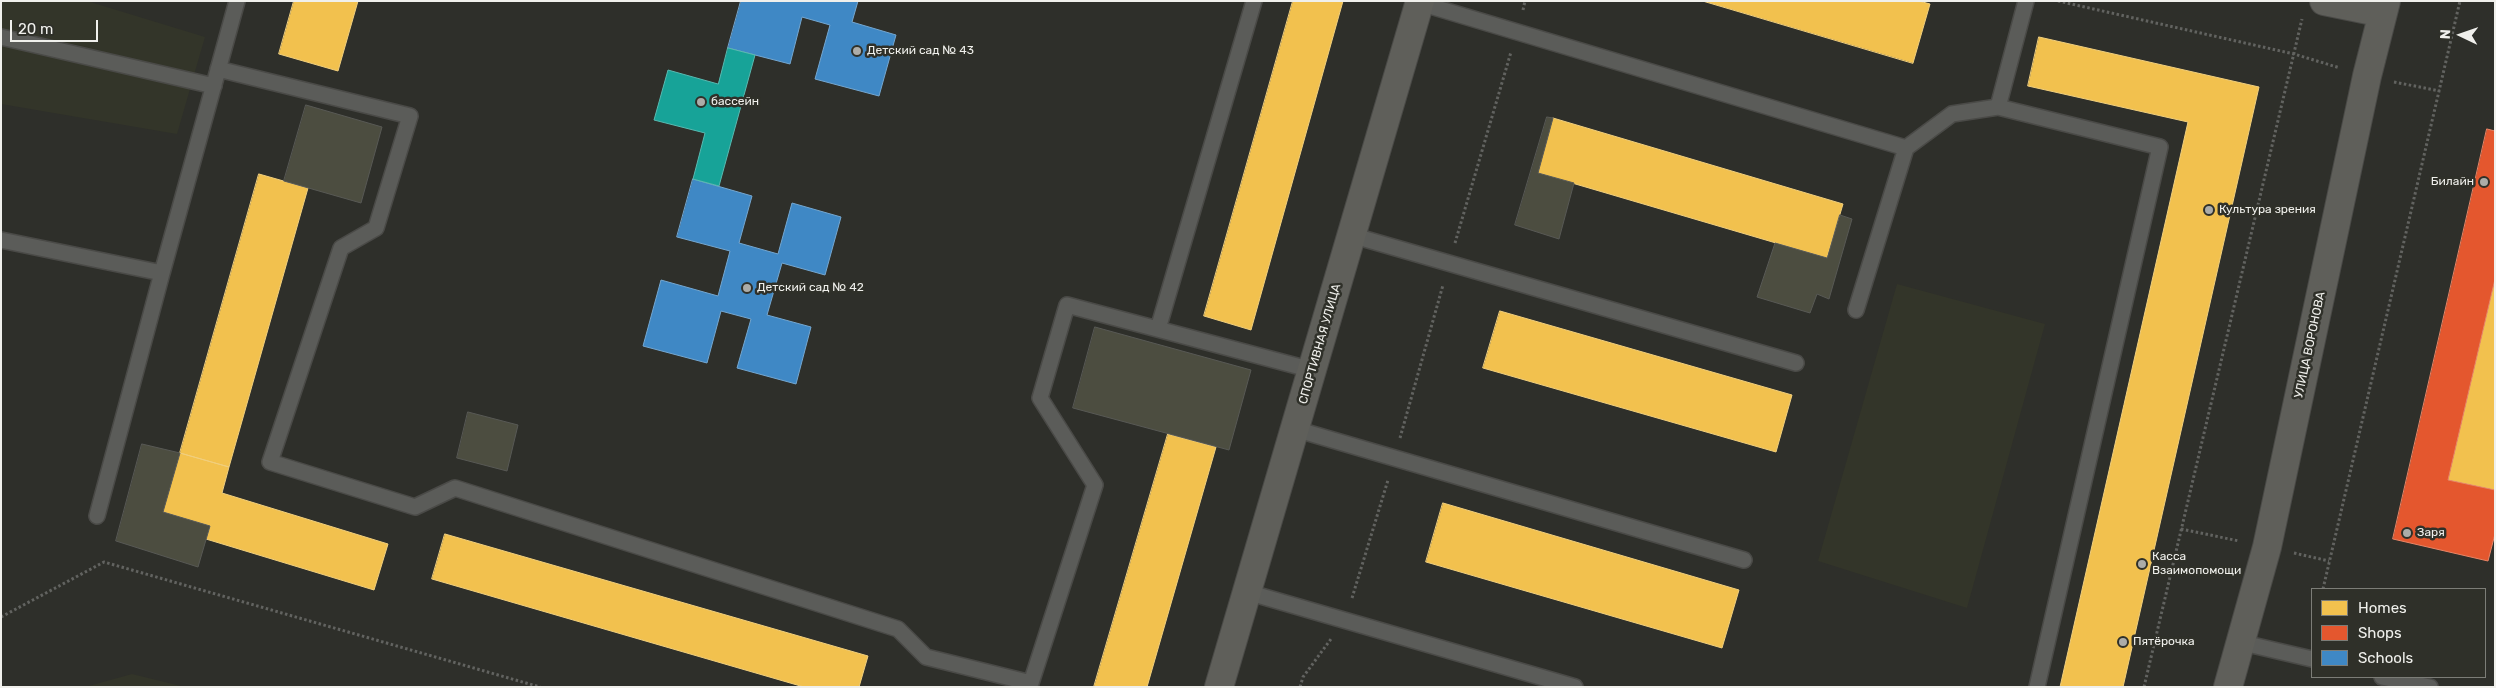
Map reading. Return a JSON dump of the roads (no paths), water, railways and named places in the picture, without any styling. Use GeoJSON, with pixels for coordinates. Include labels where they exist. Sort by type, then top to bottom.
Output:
{"type":"FeatureCollection","features":[{"type":"Feature","properties":{"kind":"street","name":"СПОРТИВНАЯ УЛИЦА"},"geometry":{"type":"LineString","coordinates":[[1219,687],[1420,2]]}},
{"type":"Feature","properties":{"kind":"street"},"geometry":{"type":"LineString","coordinates":[[2314,6],[2384,7]]}},
{"type":"Feature","properties":{"kind":"street","name":"УЛИЦА ВОРОНОВА"},"geometry":{"type":"LineString","coordinates":[[2228,687],[2267,547],[2367,76],[2384,7]]}},
{"type":"Feature","properties":{"kind":"lane"},"geometry":{"type":"LineString","coordinates":[[97,516],[237,1]]}},
{"type":"Feature","properties":{"kind":"lane"},"geometry":{"type":"LineString","coordinates":[[1158,329],[1254,1]]}},
{"type":"Feature","properties":{"kind":"lane"},"geometry":{"type":"LineString","coordinates":[[1998,107],[2026,1]]}},
{"type":"Feature","properties":{"kind":"lane"},"geometry":{"type":"LineString","coordinates":[[1420,2],[1906,148]]}},
{"type":"Feature","properties":{"kind":"lane"},"geometry":{"type":"LineString","coordinates":[[1,37],[214,86]]}},
{"type":"Feature","properties":{"kind":"lane"},"geometry":{"type":"LineString","coordinates":[[218,69],[410,116],[376,228],[341,248],[270,462],[415,507],[455,488],[898,629],[926,657],[1031,683],[1095,485],[1040,398],[1067,305],[1312,370]]}},
{"type":"Feature","properties":{"kind":"lane"},"geometry":{"type":"LineString","coordinates":[[1856,310],[1906,148],[1952,114],[1998,107],[2160,148],[2037,687]]}},
{"type":"Feature","properties":{"kind":"lane"},"geometry":{"type":"LineString","coordinates":[[1351,235],[1796,363]]}},
{"type":"Feature","properties":{"kind":"lane"},"geometry":{"type":"LineString","coordinates":[[1,240],[162,273]]}},
{"type":"Feature","properties":{"kind":"lane"},"geometry":{"type":"LineString","coordinates":[[1295,429],[1744,560]]}},
{"type":"Feature","properties":{"kind":"lane"},"geometry":{"type":"LineString","coordinates":[[1247,592],[1574,687]]}},
{"type":"Feature","properties":{"kind":"lane"},"geometry":{"type":"LineString","coordinates":[[2239,642],[2311,659]]}},
{"type":"Feature","properties":{"kind":"lane"},"geometry":{"type":"LineString","coordinates":[[2384,680],[2430,687]]}},
{"type":"Feature","properties":{"kind":"place","name":"Детский сад № 43"},"geometry":{"type":"Point","coordinates":[857,51]}},
{"type":"Feature","properties":{"kind":"place","name":"бассейн"},"geometry":{"type":"Point","coordinates":[701,102]}},
{"type":"Feature","properties":{"kind":"place","name":"Билайн"},"geometry":{"type":"Point","coordinates":[2484,182]}},
{"type":"Feature","properties":{"kind":"place","name":"Культура зрения"},"geometry":{"type":"Point","coordinates":[2209,210]}},
{"type":"Feature","properties":{"kind":"place","name":"Детский сад № 42"},"geometry":{"type":"Point","coordinates":[747,288]}},
{"type":"Feature","properties":{"kind":"place","name":"Заря"},"geometry":{"type":"Point","coordinates":[2407,533]}},
{"type":"Feature","properties":{"kind":"place","name":"Касса Взаимопомощи"},"geometry":{"type":"Point","coordinates":[2142,564]}},
{"type":"Feature","properties":{"kind":"place","name":"Пятёрочка"},"geometry":{"type":"Point","coordinates":[2123,642]}}]}
